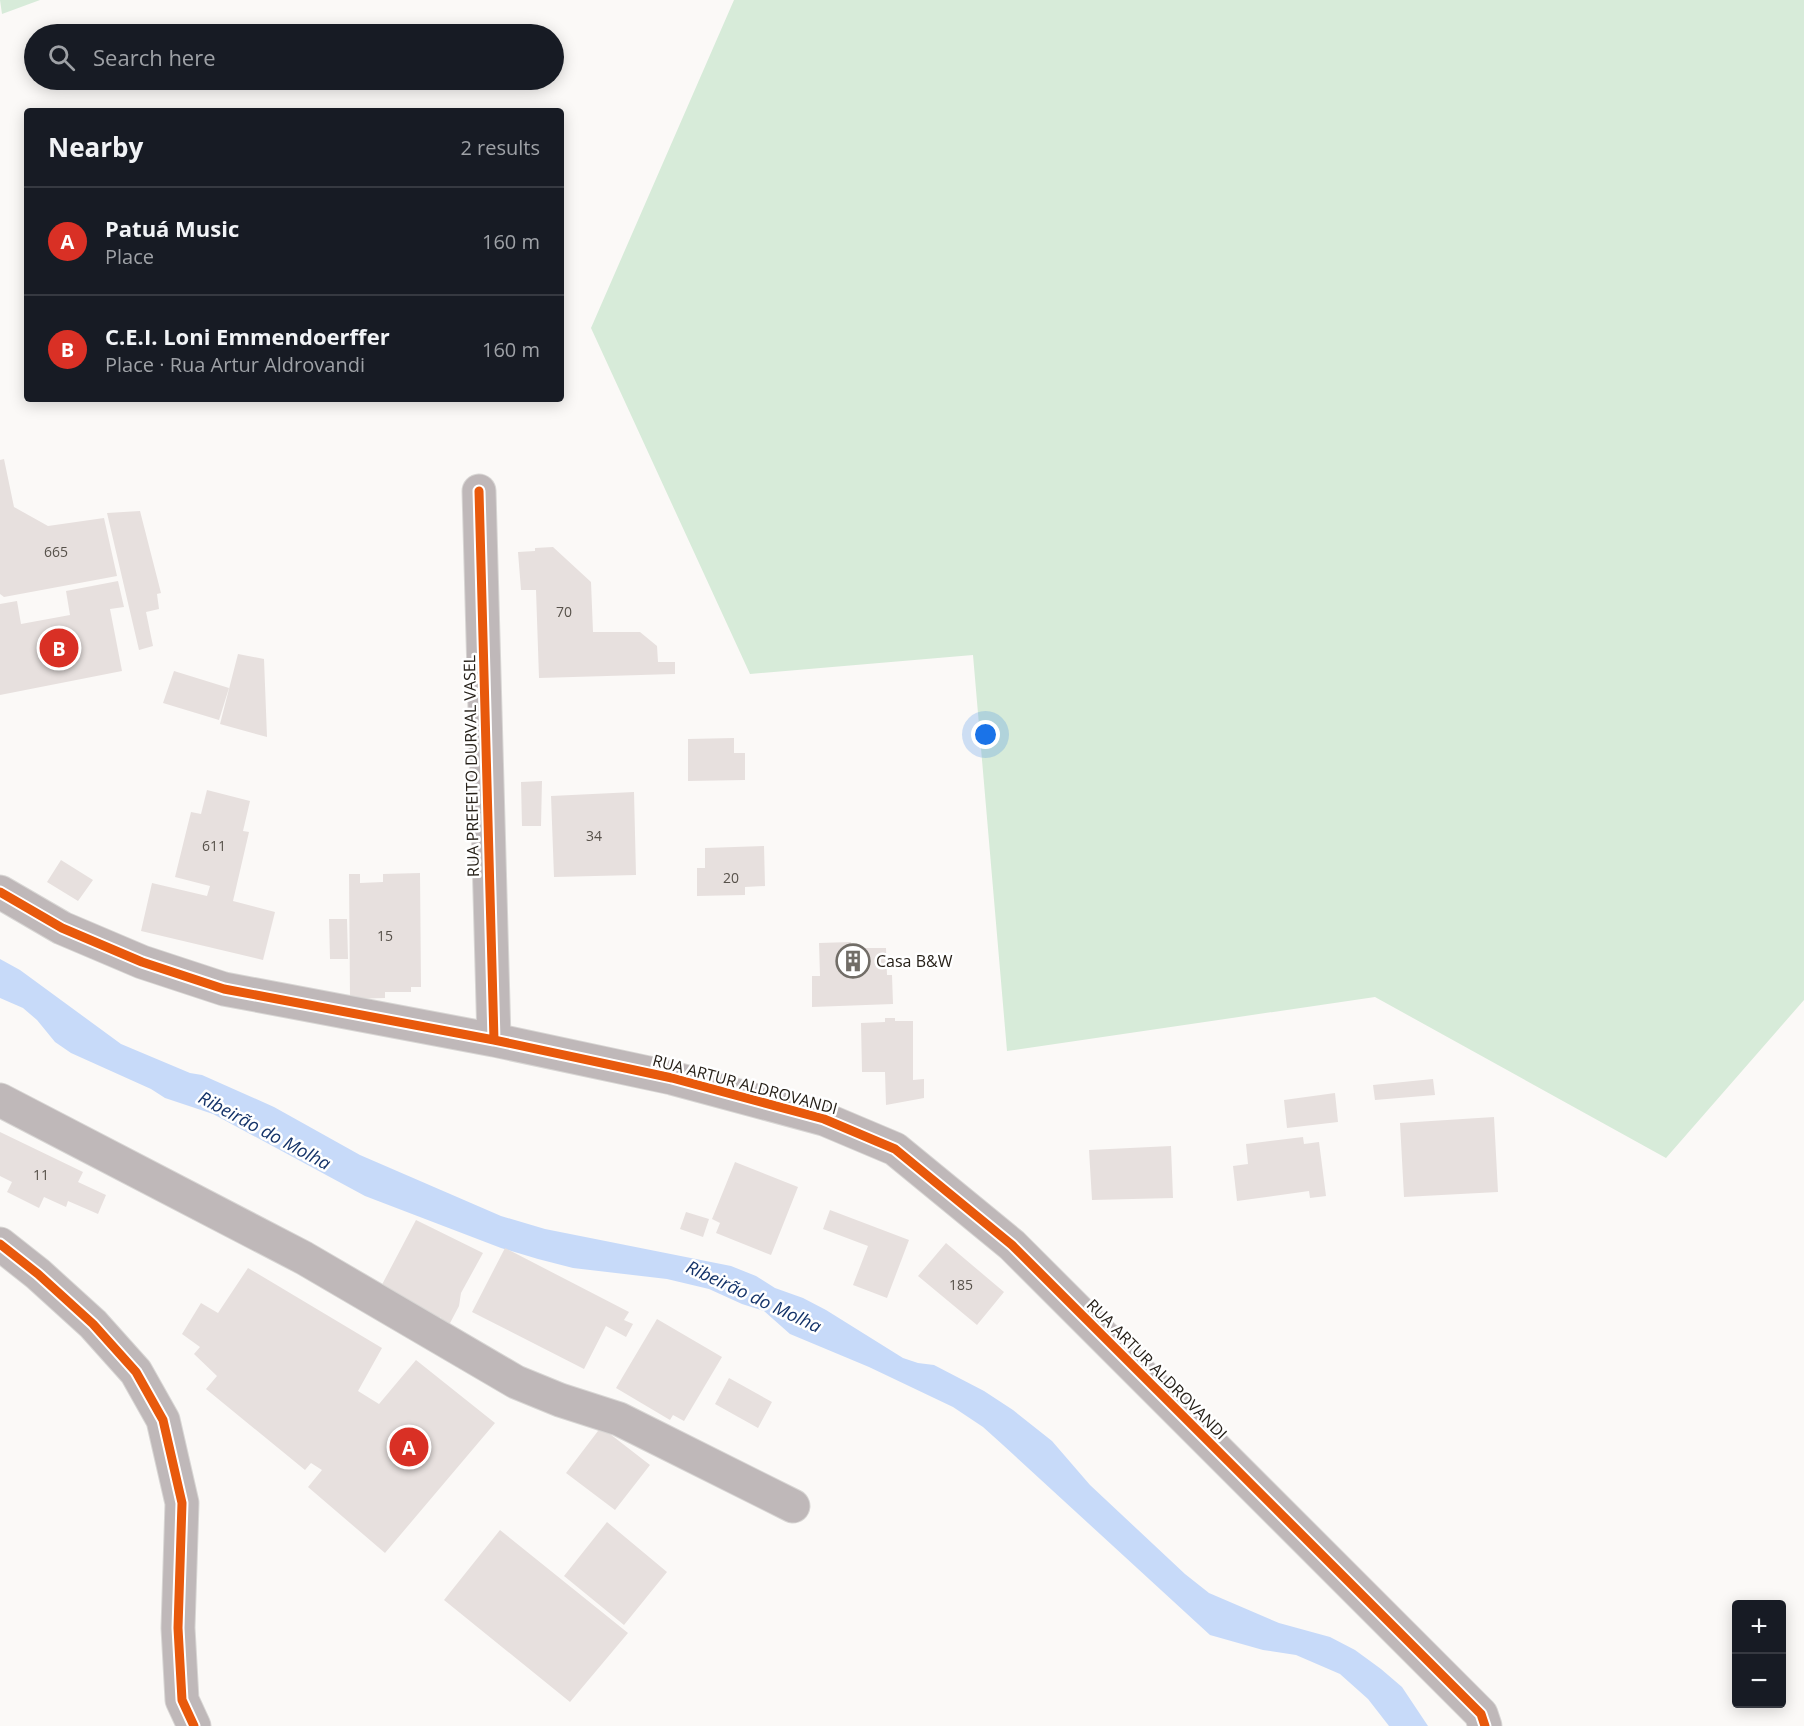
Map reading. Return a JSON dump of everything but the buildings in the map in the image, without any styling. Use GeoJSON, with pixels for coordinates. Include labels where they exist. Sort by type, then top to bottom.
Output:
{"type":"FeatureCollection","features":[{"type":"Feature","properties":{"kind":"street","name":"RUA PREFEITO DURVAL VASEL"},"geometry":{"type":"LineString","coordinates":[[479,491],[494,1040]]}},
{"type":"Feature","properties":{"kind":"street","name":"RUA ARTUR ALDROVANDI"},"geometry":{"type":"LineString","coordinates":[[0,892],[62,928],[132,958],[224,989],[494,1040],[672,1078],[813,1116],[895,1149],[1012,1245],[1481,1714],[1485,1726]]}},
{"type":"Feature","properties":{"kind":"street"},"geometry":{"type":"LineString","coordinates":[[0,1100],[304,1258],[516,1382],[560,1400],[619,1419],[793,1506]]}},
{"type":"Feature","properties":{"kind":"street"},"geometry":{"type":"LineString","coordinates":[[0,1244],[38,1274],[93,1324],[136,1372],[163,1420],[182,1503],[178,1628],[182,1700],[194,1726]]}},
{"type":"Feature","properties":{"kind":"green space"},"geometry":{"type":"Polygon","coordinates":[[[0,0],[40,0],[2,14],[0,0]]]}},
{"type":"Feature","properties":{"kind":"green space"},"geometry":{"type":"Polygon","coordinates":[[[734,0],[1804,0],[1804,1000],[1666,1158],[1375,997],[1007,1051],[973,655],[750,674],[591,328],[734,0]]]}},
{"type":"Feature","properties":{"kind":"water","name":"Ribeirão do Molha"},"geometry":{"type":"Polygon","coordinates":[[[0,959],[20,970],[121,1044],[190,1073],[202,1075],[274,1107],[360,1155],[501,1216],[545,1229],[731,1266],[826,1310],[903,1358],[934,1365],[984,1391],[1013,1410],[1052,1441],[1090,1485],[1185,1574],[1209,1593],[1279,1623],[1330,1637],[1355,1650],[1402,1687],[1428,1726],[1389,1726],[1368,1699],[1340,1674],[1296,1655],[1263,1650],[1210,1635],[983,1427],[953,1407],[869,1367],[790,1334],[764,1311],[709,1289],[667,1279],[573,1268],[538,1259],[501,1248],[365,1196],[213,1114],[165,1098],[151,1089],[71,1053],[55,1042],[37,1020],[23,1008],[0,998],[0,959]]]}},
{"type":"Feature","properties":{"kind":"cycle path"},"geometry":{"type":"LineString","coordinates":[[479,491],[494,1040]]}},
{"type":"Feature","properties":{"kind":"cycle path"},"geometry":{"type":"LineString","coordinates":[[0,892],[62,928],[142,962],[224,989],[494,1040],[672,1078],[824,1119],[895,1149],[1012,1245],[1481,1714],[1485,1726]]}},
{"type":"Feature","properties":{"kind":"cycle path"},"geometry":{"type":"LineString","coordinates":[[0,1244],[38,1274],[93,1324],[136,1372],[163,1420],[182,1503],[178,1628],[182,1700],[194,1726]]}},
{"type":"Feature","properties":{"kind":"place","name":"C.E.I. Loni Emmendoerffer"},"geometry":{"type":"Point","coordinates":[59,648]}},
{"type":"Feature","properties":{"kind":"place","name":"Casa B&W"},"geometry":{"type":"Point","coordinates":[853,961]}},
{"type":"Feature","properties":{"kind":"place","name":"Patuá Music"},"geometry":{"type":"Point","coordinates":[409,1447]}}]}
